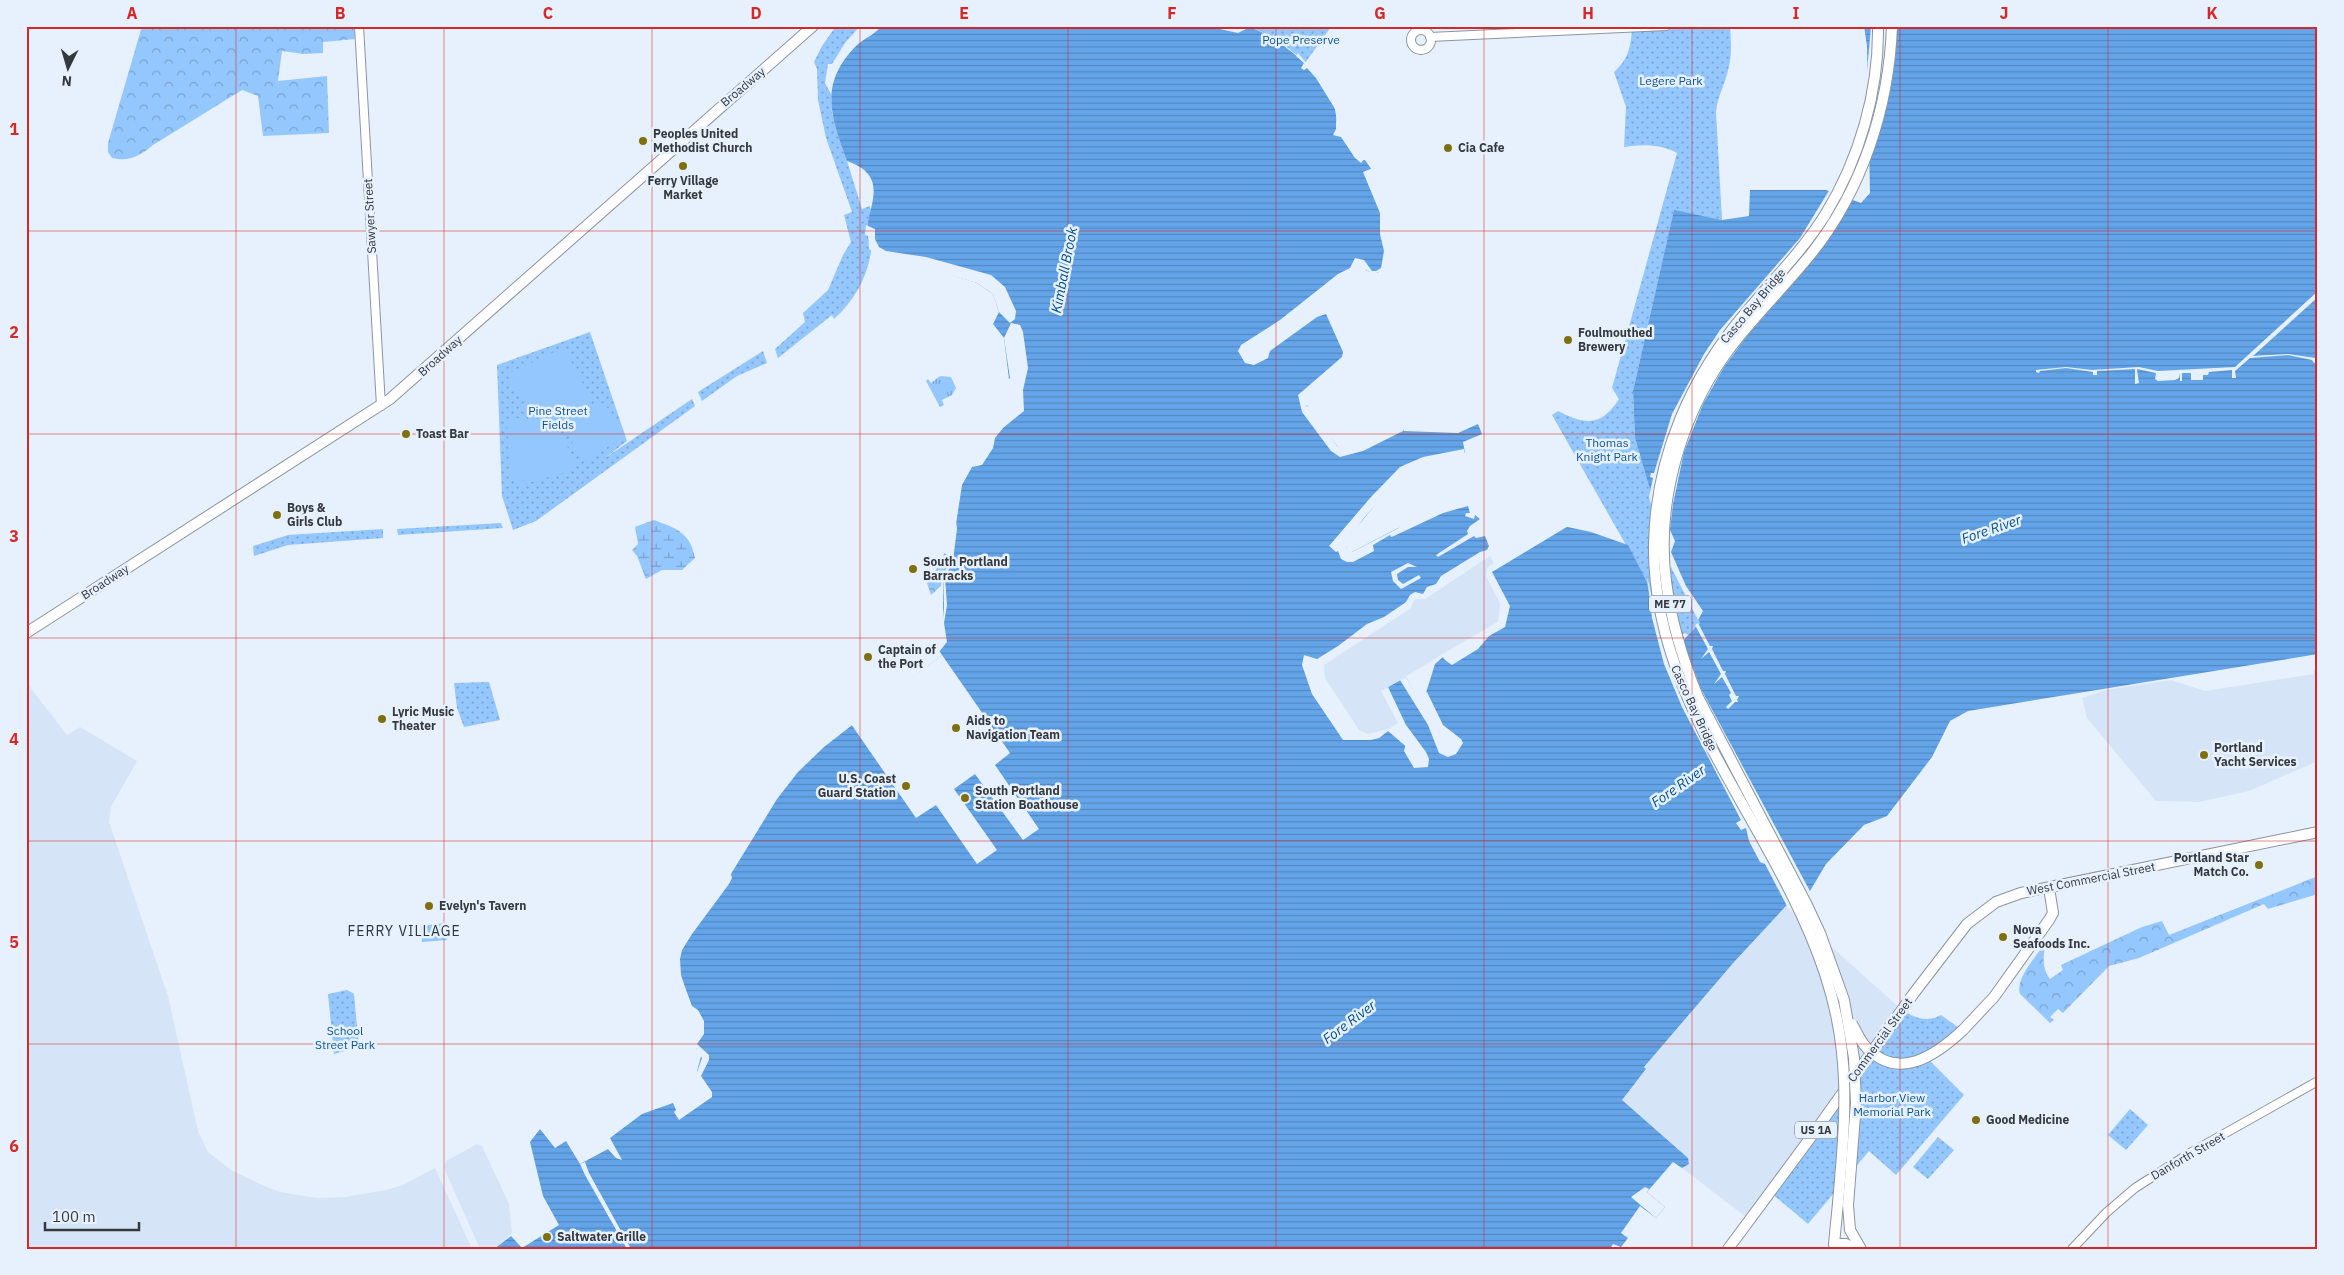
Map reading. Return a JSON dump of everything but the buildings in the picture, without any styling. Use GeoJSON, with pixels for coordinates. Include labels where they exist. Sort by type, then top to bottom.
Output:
{"type":"FeatureCollection","features":[{"type":"Feature","properties":{"kind":"main road","name":"Broadway"},"geometry":{"type":"LineString","coordinates":[[26,633],[381,406],[412,382],[813,26]]}},
{"type":"Feature","properties":{"kind":"main road","name":"Casco Bay Bridge"},"geometry":{"type":"LineString","coordinates":[[1850,1230],[1843,1204],[1846,1088],[1842,1045],[1832,995],[1807,928],[1682,687],[1664,634],[1657,596],[1654,546],[1659,486],[1666,456],[1676,428],[1700,376],[1731,330],[1813,233],[1836,197],[1851,164],[1861,136],[1872,92],[1878,26]]}},
{"type":"Feature","properties":{"kind":"main road","name":"Casco Bay Bridge"},"geometry":{"type":"LineString","coordinates":[[1833,1246],[1843,1204],[1856,1103],[1854,1058],[1848,1018],[1839,983],[1820,933],[1698,697],[1685,665],[1673,624],[1665,580],[1664,542],[1666,512],[1674,467],[1688,424],[1703,392],[1724,356],[1811,254],[1827,232],[1858,176],[1882,105],[1890,61],[1892,26]]}},
{"type":"Feature","properties":{"kind":"main road","name":"West Commercial Street"},"geometry":{"type":"LineString","coordinates":[[1985,908],[2009,896],[2318,832]]}},
{"type":"Feature","properties":{"kind":"main road"},"geometry":{"type":"LineString","coordinates":[[1848,1018],[1868,1050],[1883,1060],[1900,1064],[1926,1059],[1944,1047],[1963,1030],[1994,997],[2053,913],[2053,903],[2049,888]]}},
{"type":"Feature","properties":{"kind":"main road","name":"Commercial Street"},"geometry":{"type":"LineString","coordinates":[[1728,1249],[1914,993],[1967,924],[1985,908]]}},
{"type":"Feature","properties":{"kind":"main road"},"geometry":{"type":"LineString","coordinates":[[1833,1246],[1850,1230]]}},
{"type":"Feature","properties":{"kind":"main road","name":"ME 77"},"geometry":{"type":"LineString","coordinates":[[1850,1230],[1861,1249]]}},
{"type":"Feature","properties":{"kind":"main road"},"geometry":{"type":"LineString","coordinates":[[1833,1246],[1846,1244],[1855,1249]]}},
{"type":"Feature","properties":{"kind":"street","name":"Sawyer Street"},"geometry":{"type":"LineString","coordinates":[[359,26],[381,406]]}},
{"type":"Feature","properties":{"kind":"street"},"geometry":{"type":"LineString","coordinates":[[1430,37],[1430,43],[1426,48],[1417,48],[1412,44],[1411,38],[1418,28],[1430,37],[1666,26]]}},
{"type":"Feature","properties":{"kind":"street","name":"Danforth Street"},"geometry":{"type":"LineString","coordinates":[[2072,1249],[2107,1212],[2136,1188],[2190,1154],[2318,1081]]}},
{"type":"Feature","properties":{"kind":"shaded area"},"geometry":{"type":"Polygon","coordinates":[[[1490,556],[1494,563],[1487,568],[1486,576],[1500,603],[1499,621],[1381,691],[1398,723],[1387,730],[1368,734],[1359,730],[1325,678],[1324,665],[1411,608],[1413,601],[1419,597],[1425,599],[1490,556]]]}},
{"type":"Feature","properties":{"kind":"shaded area"},"geometry":{"type":"Polygon","coordinates":[[[2318,669],[2318,761],[2249,791],[2199,802],[2156,801],[2087,718],[2082,698],[2106,690],[2171,680],[2205,691],[2314,674],[2313,670],[2318,669]]]}},
{"type":"Feature","properties":{"kind":"shaded area"},"geometry":{"type":"Polygon","coordinates":[[[26,682],[67,735],[80,727],[137,761],[111,807],[109,822],[168,996],[198,1131],[208,1152],[231,1170],[262,1185],[280,1192],[317,1198],[345,1197],[386,1190],[403,1185],[435,1168],[472,1249],[26,1249],[26,682]]]}},
{"type":"Feature","properties":{"kind":"shaded area"},"geometry":{"type":"Polygon","coordinates":[[[1786,906],[1902,1010],[1750,1220],[1682,1168],[1689,1164],[1688,1158],[1622,1100],[1628,1091],[1619,1082],[1615,1084],[1602,1072],[1756,907],[1761,915],[1726,952],[1734,961],[1786,906]],[[1640,1058],[1627,1072],[1635,1083],[1646,1070],[1644,1068],[1648,1063],[1640,1058]]]}},
{"type":"Feature","properties":{"kind":"shaded area"},"geometry":{"type":"Polygon","coordinates":[[[477,1144],[482,1146],[509,1204],[512,1233],[494,1249],[480,1249],[444,1168],[446,1161],[477,1144]]]}},
{"type":"Feature","properties":{"kind":"green space"},"geometry":{"type":"Polygon","coordinates":[[[142,26],[354,26],[355,39],[323,42],[323,53],[303,54],[282,51],[278,81],[327,76],[329,133],[263,136],[258,96],[242,90],[139,155],[129,159],[112,158],[108,152],[108,143],[142,26]]]}},
{"type":"Feature","properties":{"kind":"green space"},"geometry":{"type":"Polygon","coordinates":[[[836,26],[860,26],[845,43],[832,64],[828,64],[825,83],[831,94],[832,113],[862,209],[870,206],[872,222],[871,253],[862,282],[855,295],[845,307],[834,319],[832,315],[778,358],[775,349],[805,322],[803,313],[828,290],[843,255],[851,242],[844,215],[852,212],[826,138],[818,100],[817,69],[814,62],[822,46],[836,26]]]}},
{"type":"Feature","properties":{"kind":"green space","name":"Legere Park"},"geometry":{"type":"Polygon","coordinates":[[[1730,26],[1731,46],[1728,72],[1718,100],[1716,112],[1722,220],[1674,211],[1633,391],[1635,438],[1673,569],[1700,623],[1688,635],[1661,652],[1647,582],[1552,415],[1558,411],[1576,419],[1592,421],[1606,415],[1619,399],[1612,388],[1677,153],[1651,146],[1624,147],[1626,107],[1614,72],[1626,58],[1631,41],[1632,28],[1730,26]]]}},
{"type":"Feature","properties":{"kind":"green space","name":"Pope Preserve"},"geometry":{"type":"Polygon","coordinates":[[[1250,27],[1331,27],[1305,63],[1280,42],[1250,27]]]}},
{"type":"Feature","properties":{"kind":"green space","name":"Pine Street Fields"},"geometry":{"type":"Polygon","coordinates":[[[590,332],[627,441],[605,458],[692,399],[695,406],[536,521],[513,530],[502,496],[497,365],[590,332]]]}},
{"type":"Feature","properties":{"kind":"green space"},"geometry":{"type":"Polygon","coordinates":[[[560,349],[566,351],[592,402],[582,409],[569,413],[543,410],[530,404],[512,386],[508,374],[560,349]]]}},
{"type":"Feature","properties":{"kind":"green space"},"geometry":{"type":"Polygon","coordinates":[[[763,351],[767,363],[737,376],[702,401],[698,392],[763,351]]]}},
{"type":"Feature","properties":{"kind":"green space"},"geometry":{"type":"Polygon","coordinates":[[[940,376],[951,377],[956,388],[952,395],[942,400],[944,405],[940,407],[926,381],[928,379],[931,383],[940,376]]]}},
{"type":"Feature","properties":{"kind":"green space"},"geometry":{"type":"Polygon","coordinates":[[[603,403],[619,421],[625,435],[586,462],[581,460],[558,415],[572,414],[603,403]]]}},
{"type":"Feature","properties":{"kind":"green space"},"geometry":{"type":"Polygon","coordinates":[[[517,418],[538,423],[556,433],[568,448],[576,469],[522,485],[512,478],[509,462],[507,419],[517,418]]]}},
{"type":"Feature","properties":{"kind":"green space"},"geometry":{"type":"Polygon","coordinates":[[[654,520],[676,529],[686,537],[693,549],[695,558],[682,570],[662,570],[646,579],[637,556],[632,550],[638,544],[635,527],[654,520]]]}},
{"type":"Feature","properties":{"kind":"green space"},"geometry":{"type":"Polygon","coordinates":[[[501,523],[503,528],[398,535],[397,529],[501,523]]]}},
{"type":"Feature","properties":{"kind":"green space"},"geometry":{"type":"Polygon","coordinates":[[[383,529],[383,538],[288,545],[254,556],[253,546],[288,535],[383,529]]]}},
{"type":"Feature","properties":{"kind":"green space"},"geometry":{"type":"Polygon","coordinates":[[[944,553],[951,557],[943,572],[941,586],[931,595],[927,583],[943,559],[944,553]]]}},
{"type":"Feature","properties":{"kind":"green space"},"geometry":{"type":"Polygon","coordinates":[[[489,682],[500,720],[464,727],[457,708],[454,683],[489,682]]]}},
{"type":"Feature","properties":{"kind":"green space"},"geometry":{"type":"Polygon","coordinates":[[[2318,876],[2318,894],[2268,909],[2264,904],[2139,958],[2109,966],[2063,1013],[2058,1009],[2050,1017],[2054,1020],[2050,1023],[2020,994],[2019,988],[2024,974],[2045,943],[2044,966],[2050,979],[2063,970],[2061,965],[2142,927],[2162,921],[2169,935],[2318,876]]]}},
{"type":"Feature","properties":{"kind":"green space"},"geometry":{"type":"Polygon","coordinates":[[[445,923],[447,940],[422,942],[421,926],[445,923]]]}},
{"type":"Feature","properties":{"kind":"green space","name":"School Street Park"},"geometry":{"type":"Polygon","coordinates":[[[347,990],[354,994],[359,1047],[334,1054],[328,994],[347,990]]]}},
{"type":"Feature","properties":{"kind":"green space","name":"Harbor View Memorial Park"},"geometry":{"type":"Polygon","coordinates":[[[1902,1010],[1926,1019],[1941,1015],[1959,1028],[1925,1056],[1964,1095],[1896,1175],[1869,1151],[1808,1224],[1770,1192],[1902,1010]]]}},
{"type":"Feature","properties":{"kind":"green space"},"geometry":{"type":"Polygon","coordinates":[[[2130,1109],[2148,1125],[2126,1150],[2108,1135],[2130,1109]]]}},
{"type":"Feature","properties":{"kind":"green space"},"geometry":{"type":"Polygon","coordinates":[[[1938,1137],[1954,1150],[1928,1179],[1913,1167],[1938,1137]]]}},
{"type":"Feature","properties":{"kind":"water"},"geometry":{"type":"Polygon","coordinates":[[[882,26],[1206,26],[1238,33],[1250,27],[1264,33],[1294,53],[1320,81],[1330,95],[1335,111],[1336,126],[1359,161],[1365,160],[1372,170],[1386,211],[1382,237],[1387,242],[1387,267],[1377,273],[1367,271],[1358,263],[1247,348],[1245,355],[1249,358],[1262,354],[1326,309],[1347,355],[1301,398],[1341,451],[1354,450],[1403,427],[1404,431],[1458,433],[1478,424],[1482,434],[1463,442],[1465,453],[1430,460],[1403,470],[1345,542],[1348,554],[1396,529],[1467,504],[1479,506],[1490,549],[1423,597],[1417,595],[1408,606],[1371,629],[1318,668],[1334,702],[1355,732],[1363,736],[1372,736],[1388,731],[1409,749],[1417,762],[1423,760],[1383,690],[1406,677],[1444,746],[1450,743],[1425,696],[1435,664],[1443,657],[1501,623],[1504,603],[1489,572],[1563,526],[1591,532],[1628,545],[1647,582],[1661,652],[1688,635],[1700,623],[1673,569],[1635,438],[1633,391],[1674,210],[1722,220],[1749,216],[1750,190],[1826,190],[1861,203],[1870,193],[1867,46],[1864,26],[2318,26],[2318,654],[1968,711],[1950,721],[1932,757],[1887,816],[1864,825],[1826,864],[1810,891],[1786,906],[1734,962],[1644,1067],[1646,1069],[1622,1100],[1688,1158],[1689,1164],[1682,1168],[1673,1162],[1647,1192],[1665,1207],[1656,1218],[1640,1206],[1621,1233],[1628,1238],[1621,1247],[1613,1244],[1610,1249],[494,1249],[511,1236],[522,1248],[559,1225],[543,1196],[530,1142],[540,1129],[555,1148],[566,1141],[580,1164],[608,1149],[616,1158],[622,1160],[610,1138],[642,1114],[673,1103],[679,1117],[709,1094],[697,1071],[702,1053],[696,1048],[699,1027],[678,971],[679,950],[710,908],[777,799],[798,772],[824,747],[942,655],[938,649],[943,640],[943,572],[951,557],[962,485],[972,467],[983,458],[993,436],[1013,412],[1004,338],[993,324],[999,312],[993,294],[977,283],[872,250],[868,238],[868,226],[874,189],[871,179],[863,169],[847,161],[836,129],[831,101],[832,87],[845,59],[857,45],[882,26]]]}},
{"type":"Feature","properties":{"kind":"pier"},"geometry":{"type":"Polygon","coordinates":[[[1871,26],[1897,26],[1890,92],[1868,166],[1866,84],[1871,26]]]}},
{"type":"Feature","properties":{"kind":"pier"},"geometry":{"type":"Polygon","coordinates":[[[1298,53],[1334,97],[1340,113],[1339,126],[1359,158],[1364,159],[1361,163],[1355,158],[1341,137],[1333,135],[1336,129],[1337,112],[1316,78],[1307,68],[1304,70],[1301,68],[1304,63],[1296,56],[1298,53]]]}},
{"type":"Feature","properties":{"kind":"pier"},"geometry":{"type":"Polygon","coordinates":[[[1373,168],[1388,211],[1385,236],[1390,245],[1389,268],[1374,274],[1358,266],[1352,275],[1339,281],[1295,313],[1249,350],[1248,354],[1260,352],[1315,311],[1327,307],[1333,311],[1349,356],[1304,398],[1308,403],[1306,406],[1312,409],[1337,446],[1342,449],[1357,447],[1401,425],[1405,426],[1403,431],[1363,451],[1340,457],[1331,451],[1302,412],[1298,395],[1342,357],[1343,352],[1326,314],[1317,317],[1270,351],[1268,358],[1254,365],[1245,363],[1238,351],[1241,345],[1280,320],[1338,274],[1350,268],[1355,258],[1364,260],[1372,271],[1381,268],[1384,251],[1380,234],[1380,213],[1363,172],[1373,168]]]}},
{"type":"Feature","properties":{"kind":"pier"},"geometry":{"type":"Polygon","coordinates":[[[1830,189],[1853,198],[1816,257],[1747,336],[1724,367],[1703,404],[1684,452],[1673,504],[1670,530],[1675,541],[1671,552],[1686,586],[1703,611],[1698,620],[1671,567],[1670,570],[1649,497],[1653,478],[1650,477],[1651,473],[1654,473],[1672,414],[1704,354],[1720,330],[1800,238],[1830,189]]]}},
{"type":"Feature","properties":{"kind":"pier"},"geometry":{"type":"Polygon","coordinates":[[[866,225],[875,229],[875,239],[879,247],[886,251],[926,257],[991,275],[1005,287],[1016,311],[1015,319],[1010,323],[999,312],[993,294],[977,283],[875,253],[869,249],[868,236],[865,235],[866,225]]]}},
{"type":"Feature","properties":{"kind":"pier"},"geometry":{"type":"Polygon","coordinates":[[[2318,291],[2318,297],[2253,356],[2288,354],[2315,358],[2317,361],[2314,363],[2312,360],[2288,355],[2250,358],[2235,371],[2236,378],[2232,378],[2232,370],[2209,372],[2208,375],[2203,375],[2203,380],[2191,380],[2191,373],[2182,373],[2182,381],[2180,381],[2180,373],[2179,378],[2175,380],[2158,381],[2155,379],[2156,373],[2137,369],[2139,383],[2135,384],[2135,369],[2097,371],[2097,375],[2093,375],[2093,372],[2066,368],[2036,372],[2036,370],[2066,367],[2092,370],[2139,367],[2158,371],[2235,367],[2318,291]]]}},
{"type":"Feature","properties":{"kind":"pier"},"geometry":{"type":"Polygon","coordinates":[[[1011,323],[1020,325],[1023,332],[1028,368],[1023,390],[1024,411],[1003,428],[995,438],[993,448],[982,465],[972,467],[981,457],[991,434],[1009,412],[1000,408],[998,391],[1010,378],[1004,338],[1011,323]]]}},
{"type":"Feature","properties":{"kind":"pier"},"geometry":{"type":"Polygon","coordinates":[[[1464,449],[1465,455],[1426,463],[1404,472],[1363,519],[1347,543],[1346,547],[1352,552],[1418,518],[1468,502],[1479,504],[1492,550],[1461,574],[1437,588],[1425,599],[1414,599],[1410,608],[1324,664],[1321,668],[1323,677],[1355,729],[1361,734],[1368,735],[1387,729],[1388,731],[1379,738],[1371,740],[1343,740],[1312,694],[1302,665],[1304,655],[1317,659],[1367,624],[1384,617],[1406,602],[1410,595],[1415,592],[1423,594],[1427,587],[1436,584],[1441,576],[1480,552],[1487,550],[1489,546],[1485,536],[1476,538],[1474,536],[1438,557],[1436,555],[1468,534],[1467,531],[1470,526],[1480,519],[1475,515],[1474,519],[1465,516],[1466,513],[1470,513],[1468,506],[1443,513],[1394,536],[1391,537],[1390,535],[1373,545],[1374,551],[1353,562],[1341,559],[1338,551],[1336,552],[1329,546],[1371,497],[1400,467],[1423,457],[1464,449]]]}},
{"type":"Feature","properties":{"kind":"pier"},"geometry":{"type":"Polygon","coordinates":[[[956,521],[957,529],[953,560],[945,578],[947,605],[944,623],[947,642],[939,652],[944,607],[943,572],[946,569],[956,521]]]}},
{"type":"Feature","properties":{"kind":"pier"},"geometry":{"type":"Polygon","coordinates":[[[1564,524],[1570,525],[1492,572],[1510,606],[1505,627],[1489,636],[1478,649],[1452,665],[1445,660],[1441,655],[1498,622],[1501,604],[1487,577],[1487,571],[1490,567],[1564,524]]]}},
{"type":"Feature","properties":{"kind":"pier"},"geometry":{"type":"Polygon","coordinates":[[[1408,563],[1417,567],[1408,567],[1397,574],[1398,580],[1403,584],[1419,575],[1421,578],[1401,589],[1393,581],[1391,572],[1408,563]]]}},
{"type":"Feature","properties":{"kind":"pier"},"geometry":{"type":"Polygon","coordinates":[[[1647,576],[1663,648],[1685,633],[1688,635],[1683,641],[1701,689],[1811,893],[1788,908],[1765,864],[1760,862],[1749,841],[1746,828],[1741,830],[1736,823],[1741,820],[1682,707],[1664,664],[1652,618],[1647,576]]]}},
{"type":"Feature","properties":{"kind":"pier"},"geometry":{"type":"Polygon","coordinates":[[[1698,623],[1710,646],[1713,646],[1712,649],[1723,671],[1726,671],[1725,674],[1736,696],[1739,696],[1738,702],[1735,702],[1728,709],[1726,707],[1732,701],[1729,695],[1731,693],[1722,677],[1714,684],[1721,674],[1709,652],[1701,659],[1708,649],[1695,625],[1698,623]]]}},
{"type":"Feature","properties":{"kind":"pier"},"geometry":{"type":"Polygon","coordinates":[[[942,655],[1010,753],[995,765],[1039,829],[1023,840],[975,774],[954,789],[997,850],[977,864],[936,805],[916,818],[851,724],[942,655]]]}},
{"type":"Feature","properties":{"kind":"pier"},"geometry":{"type":"Polygon","coordinates":[[[1406,677],[1445,743],[1447,742],[1443,733],[1422,696],[1427,692],[1443,725],[1461,739],[1463,743],[1456,754],[1448,757],[1439,753],[1428,725],[1400,680],[1406,677]]]}},
{"type":"Feature","properties":{"kind":"pier"},"geometry":{"type":"Polygon","coordinates":[[[1388,687],[1406,725],[1426,752],[1429,759],[1428,767],[1414,768],[1404,751],[1406,743],[1420,759],[1381,691],[1388,687]]]}},
{"type":"Feature","properties":{"kind":"pier"},"geometry":{"type":"Polygon","coordinates":[[[730,871],[732,878],[729,884],[692,934],[682,950],[680,959],[681,975],[692,1006],[698,1010],[704,1021],[704,1034],[697,1044],[709,1055],[709,1060],[701,1076],[712,1092],[712,1097],[679,1120],[674,1112],[676,1110],[680,1114],[705,1097],[706,1093],[696,1075],[702,1058],[692,1041],[697,1028],[675,971],[675,956],[677,949],[708,907],[730,871]]]}},
{"type":"Feature","properties":{"kind":"pier"},"geometry":{"type":"Polygon","coordinates":[[[585,1162],[589,1173],[631,1249],[627,1249],[585,1175],[580,1164],[585,1162]]]}},
{"type":"Feature","properties":{"kind":"pier"},"geometry":{"type":"Polygon","coordinates":[[[1645,1187],[1649,1189],[1647,1192],[1665,1207],[1656,1218],[1631,1197],[1645,1187]]]}},
{"type":"Feature","properties":{"kind":"place","name":"Peoples United Methodist Church"},"geometry":{"type":"Point","coordinates":[643,141]}},
{"type":"Feature","properties":{"kind":"place","name":"Cia Cafe"},"geometry":{"type":"Point","coordinates":[1448,148]}},
{"type":"Feature","properties":{"kind":"place","name":"Ferry Village Market"},"geometry":{"type":"Point","coordinates":[683,166]}},
{"type":"Feature","properties":{"kind":"place","name":"Foulmouthed Brewery"},"geometry":{"type":"Point","coordinates":[1568,340]}},
{"type":"Feature","properties":{"kind":"place","name":"Toast Bar"},"geometry":{"type":"Point","coordinates":[406,434]}},
{"type":"Feature","properties":{"kind":"place","name":"Boys & Girls Club"},"geometry":{"type":"Point","coordinates":[277,515]}},
{"type":"Feature","properties":{"kind":"place","name":"South Portland Barracks"},"geometry":{"type":"Point","coordinates":[913,569]}},
{"type":"Feature","properties":{"kind":"place","name":"Captain of the Port"},"geometry":{"type":"Point","coordinates":[868,657]}},
{"type":"Feature","properties":{"kind":"place","name":"Lyric Music Theater"},"geometry":{"type":"Point","coordinates":[382,719]}},
{"type":"Feature","properties":{"kind":"place","name":"Aids to Navigation Team"},"geometry":{"type":"Point","coordinates":[956,728]}},
{"type":"Feature","properties":{"kind":"place","name":"Portland Yacht Services"},"geometry":{"type":"Point","coordinates":[2204,755]}},
{"type":"Feature","properties":{"kind":"place","name":"U.S. Coast Guard Station"},"geometry":{"type":"Point","coordinates":[906,786]}},
{"type":"Feature","properties":{"kind":"place","name":"South Portland Station Boathouse"},"geometry":{"type":"Point","coordinates":[965,798]}},
{"type":"Feature","properties":{"kind":"place","name":"Portland Star Match Co."},"geometry":{"type":"Point","coordinates":[2259,865]}},
{"type":"Feature","properties":{"kind":"place","name":"Evelyn's Tavern"},"geometry":{"type":"Point","coordinates":[429,906]}},
{"type":"Feature","properties":{"kind":"place","name":"Nova Seafoods Inc."},"geometry":{"type":"Point","coordinates":[2003,937]}},
{"type":"Feature","properties":{"kind":"place","name":"Good Medicine"},"geometry":{"type":"Point","coordinates":[1976,1120]}},
{"type":"Feature","properties":{"kind":"place","name":"Saltwater Grille"},"geometry":{"type":"Point","coordinates":[547,1237]}},
{"type":"Feature","properties":{"kind":"district","name":"FERRY VILLAGE"},"geometry":{"type":"Point","coordinates":[404,931]}},
{"type":"Feature","properties":{"kind":"water label","name":"Kimball Brook"},"geometry":{"type":"Point","coordinates":[1064,270]}},
{"type":"Feature","properties":{"kind":"water label","name":"Fore River"},"geometry":{"type":"Point","coordinates":[1991,529]}},
{"type":"Feature","properties":{"kind":"water label","name":"Fore River"},"geometry":{"type":"Point","coordinates":[1678,786]}},
{"type":"Feature","properties":{"kind":"water label","name":"Fore River"},"geometry":{"type":"Point","coordinates":[1349,1022]}},
{"type":"Feature","properties":{"kind":"park label","name":"Thomas Knight Park"},"geometry":{"type":"Point","coordinates":[1607,450]}}]}
